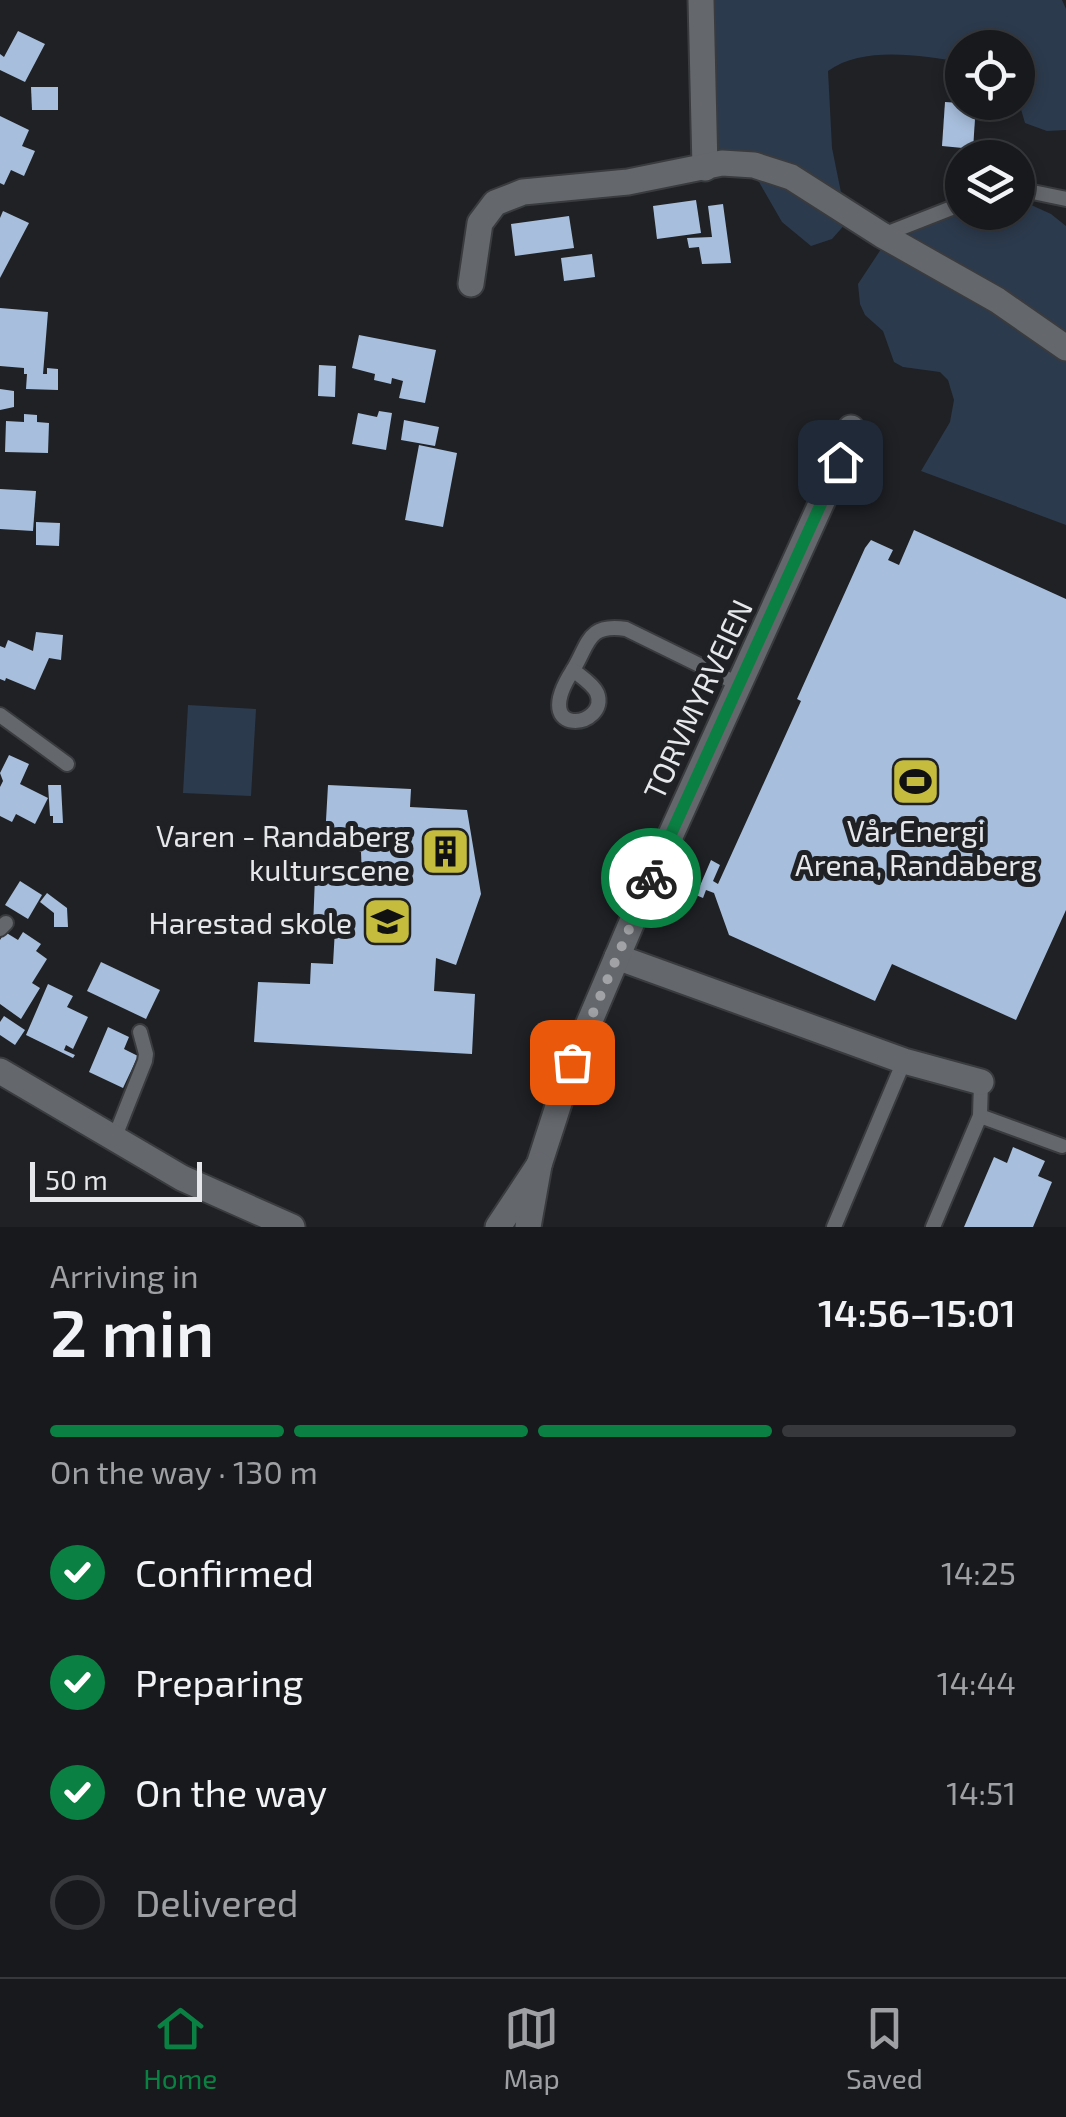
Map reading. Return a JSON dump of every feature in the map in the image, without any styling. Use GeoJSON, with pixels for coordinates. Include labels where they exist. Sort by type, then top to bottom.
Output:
{"type":"FeatureCollection","features":[{"type":"Feature","properties":{"kind":"street"},"geometry":{"type":"LineString","coordinates":[[701,0],[705,168]]}},
{"type":"Feature","properties":{"kind":"street"},"geometry":{"type":"LineString","coordinates":[[471,284],[480,223],[495,203],[523,192],[628,182],[722,163],[754,165],[792,177],[882,235],[997,300],[1066,348]]}},
{"type":"Feature","properties":{"kind":"street","name":"TORVMYRVEIEN"},"geometry":{"type":"LineString","coordinates":[[539,1165],[572,1062],[840,462],[851,428]]}},
{"type":"Feature","properties":{"kind":"street"},"geometry":{"type":"LineString","coordinates":[[617,957],[904,1060],[982,1082]]}},
{"type":"Feature","properties":{"kind":"street"},"geometry":{"type":"LineString","coordinates":[[0,1072],[182,1178],[292,1227]]}},
{"type":"Feature","properties":{"kind":"street"},"geometry":{"type":"LineString","coordinates":[[498,1227],[539,1165]]}},
{"type":"Feature","properties":{"kind":"street"},"geometry":{"type":"LineString","coordinates":[[528,1227],[539,1165]]}},
{"type":"Feature","properties":{"kind":"lane"},"geometry":{"type":"LineString","coordinates":[[1035,193],[1066,199]]}},
{"type":"Feature","properties":{"kind":"lane"},"geometry":{"type":"LineString","coordinates":[[882,235],[945,211]]}},
{"type":"Feature","properties":{"kind":"lane"},"geometry":{"type":"LineString","coordinates":[[573,670],[592,636],[613,627],[740,685]]}},
{"type":"Feature","properties":{"kind":"lane"},"geometry":{"type":"LineString","coordinates":[[0,715],[67,764]]}},
{"type":"Feature","properties":{"kind":"lane"},"geometry":{"type":"LineString","coordinates":[[114,1139],[145,1061],[140,1032]]}},
{"type":"Feature","properties":{"kind":"lane"},"geometry":{"type":"LineString","coordinates":[[834,1227],[904,1060]]}},
{"type":"Feature","properties":{"kind":"lane"},"geometry":{"type":"LineString","coordinates":[[933,1227],[980,1116],[982,1082]]}},
{"type":"Feature","properties":{"kind":"lane"},"geometry":{"type":"LineString","coordinates":[[980,1116],[1062,1146]]}},
{"type":"Feature","properties":{"kind":"shaded area"},"geometry":{"type":"Polygon","coordinates":[[[697,0],[1062,0],[1066,9],[1066,130],[1047,131],[1025,123],[1024,120],[1035,120],[1035,30],[945,30],[945,59],[876,55],[842,63],[828,71],[832,148],[847,222],[832,239],[811,246],[782,222],[759,182],[733,158],[696,144],[697,0]]]}},
{"type":"Feature","properties":{"kind":"shaded area"},"geometry":{"type":"Polygon","coordinates":[[[1035,207],[1066,226],[1066,525],[921,471],[950,422],[954,400],[948,380],[940,372],[894,362],[883,331],[865,315],[860,304],[858,284],[889,237],[945,212],[945,230],[1035,230],[1035,207]]]}},
{"type":"Feature","properties":{"kind":"shaded area"},"geometry":{"type":"Polygon","coordinates":[[[188,705],[256,709],[251,796],[183,793],[188,705]]]}},
{"type":"Feature","properties":{"kind":"building"},"geometry":{"type":"Polygon","coordinates":[[[18,31],[45,44],[25,82],[0,70],[0,54],[4,57],[18,31]]]}},
{"type":"Feature","properties":{"kind":"building"},"geometry":{"type":"Polygon","coordinates":[[[31,87],[58,87],[58,110],[32,110],[31,87]]]}},
{"type":"Feature","properties":{"kind":"building"},"geometry":{"type":"Polygon","coordinates":[[[945,102],[945,120],[975,120],[974,140],[945,140],[942,146],[945,102]]]}},
{"type":"Feature","properties":{"kind":"building"},"geometry":{"type":"Polygon","coordinates":[[[0,116],[29,130],[22,146],[35,151],[24,176],[11,170],[4,185],[0,183],[0,116]]]}},
{"type":"Feature","properties":{"kind":"building"},"geometry":{"type":"Polygon","coordinates":[[[696,200],[701,233],[657,239],[653,206],[696,200]]]}},
{"type":"Feature","properties":{"kind":"building"},"geometry":{"type":"Polygon","coordinates":[[[723,204],[731,263],[702,264],[699,247],[689,248],[687,238],[712,237],[708,206],[723,204]]]}},
{"type":"Feature","properties":{"kind":"building"},"geometry":{"type":"Polygon","coordinates":[[[3,211],[29,223],[0,278],[0,218],[3,211]]]}},
{"type":"Feature","properties":{"kind":"building"},"geometry":{"type":"Polygon","coordinates":[[[569,216],[574,248],[515,256],[511,224],[569,216]]]}},
{"type":"Feature","properties":{"kind":"building"},"geometry":{"type":"Polygon","coordinates":[[[592,254],[595,277],[564,281],[561,258],[592,254]]]}},
{"type":"Feature","properties":{"kind":"building"},"geometry":{"type":"Polygon","coordinates":[[[0,308],[48,312],[43,374],[47,374],[47,368],[58,369],[58,390],[26,389],[24,368],[0,366],[0,308]]]}},
{"type":"Feature","properties":{"kind":"building"},"geometry":{"type":"Polygon","coordinates":[[[359,335],[436,350],[425,403],[399,398],[403,381],[392,378],[391,384],[374,380],[375,374],[352,368],[359,335]]]}},
{"type":"Feature","properties":{"kind":"building"},"geometry":{"type":"Polygon","coordinates":[[[319,365],[336,366],[335,397],[318,396],[319,365]]]}},
{"type":"Feature","properties":{"kind":"building"},"geometry":{"type":"Polygon","coordinates":[[[0,389],[14,391],[14,407],[0,410],[0,389]]]}},
{"type":"Feature","properties":{"kind":"building"},"geometry":{"type":"Polygon","coordinates":[[[379,411],[392,413],[386,450],[352,444],[358,413],[377,417],[379,411]]]}},
{"type":"Feature","properties":{"kind":"building"},"geometry":{"type":"Polygon","coordinates":[[[24,414],[37,415],[37,422],[49,423],[48,453],[5,452],[6,421],[24,422],[24,414]]]}},
{"type":"Feature","properties":{"kind":"building"},"geometry":{"type":"Polygon","coordinates":[[[404,420],[439,427],[435,446],[401,440],[404,420]]]}},
{"type":"Feature","properties":{"kind":"building"},"geometry":{"type":"Polygon","coordinates":[[[419,445],[457,453],[443,527],[405,520],[419,445]]]}},
{"type":"Feature","properties":{"kind":"building"},"geometry":{"type":"Polygon","coordinates":[[[0,489],[36,491],[33,531],[0,529],[0,489]]]}},
{"type":"Feature","properties":{"kind":"building"},"geometry":{"type":"Polygon","coordinates":[[[36,522],[60,523],[59,546],[36,545],[36,522]]]}},
{"type":"Feature","properties":{"kind":"building","name":"Vår Energi Arena, Randaberg"},"geometry":{"type":"Polygon","coordinates":[[[914,530],[1066,599],[1066,910],[1016,1020],[892,964],[875,1001],[729,935],[714,893],[706,890],[703,898],[696,895],[711,860],[720,865],[713,881],[718,884],[865,548],[871,540],[893,550],[888,560],[899,565],[914,530]]]}},
{"type":"Feature","properties":{"kind":"building"},"geometry":{"type":"Polygon","coordinates":[[[36,632],[63,635],[61,660],[49,658],[35,690],[0,679],[0,646],[5,648],[8,640],[33,651],[36,632]]]}},
{"type":"Feature","properties":{"kind":"building"},"geometry":{"type":"Polygon","coordinates":[[[9,755],[29,764],[20,784],[48,798],[35,824],[16,814],[12,822],[0,816],[0,773],[9,755]]]}},
{"type":"Feature","properties":{"kind":"building"},"geometry":{"type":"Polygon","coordinates":[[[48,785],[61,785],[63,823],[53,823],[50,816],[48,785]]]}},
{"type":"Feature","properties":{"kind":"building","name":"Harestad skole"},"geometry":{"type":"Polygon","coordinates":[[[328,785],[411,789],[410,807],[467,810],[481,894],[456,965],[436,958],[434,991],[475,994],[472,1054],[254,1042],[258,982],[310,984],[311,963],[333,964],[335,929],[313,928],[315,876],[362,878],[361,852],[325,838],[328,785]]]}},
{"type":"Feature","properties":{"kind":"building"},"geometry":{"type":"Polygon","coordinates":[[[20,881],[42,895],[28,919],[5,905],[20,881]]]}},
{"type":"Feature","properties":{"kind":"building"},"geometry":{"type":"Polygon","coordinates":[[[47,893],[67,908],[68,927],[54,927],[54,913],[40,902],[47,893]]]}},
{"type":"Feature","properties":{"kind":"building"},"geometry":{"type":"Polygon","coordinates":[[[5,932],[18,940],[23,932],[41,944],[36,951],[47,959],[32,983],[40,988],[21,1019],[0,1004],[0,940],[5,932]]]}},
{"type":"Feature","properties":{"kind":"building"},"geometry":{"type":"Polygon","coordinates":[[[101,962],[160,990],[146,1019],[87,991],[101,962]]]}},
{"type":"Feature","properties":{"kind":"building"},"geometry":{"type":"Polygon","coordinates":[[[48,984],[73,996],[67,1007],[88,1017],[73,1049],[66,1045],[64,1050],[75,1055],[73,1058],[26,1035],[48,984]]]}},
{"type":"Feature","properties":{"kind":"building"},"geometry":{"type":"Polygon","coordinates":[[[4,1016],[25,1030],[15,1045],[0,1035],[4,1016]]]}},
{"type":"Feature","properties":{"kind":"building"},"geometry":{"type":"Polygon","coordinates":[[[108,1027],[129,1037],[124,1049],[138,1056],[123,1088],[89,1072],[108,1027]]]}},
{"type":"Feature","properties":{"kind":"building"},"geometry":{"type":"Polygon","coordinates":[[[1013,1147],[1045,1161],[1038,1176],[1052,1182],[1033,1227],[964,1227],[994,1157],[1007,1163],[1013,1147]]]}},
{"type":"Feature","properties":{"kind":"way so far"},"geometry":{"type":"LineString","coordinates":[[572,1062],[651,878]]}},
{"type":"Feature","properties":{"kind":"place","name":"Vår Energi Arena, Randaberg"},"geometry":{"type":"Point","coordinates":[916,781]}},
{"type":"Feature","properties":{"kind":"place","name":"Varen - Randaberg kulturscene"},"geometry":{"type":"Point","coordinates":[445,852]}},
{"type":"Feature","properties":{"kind":"place","name":"Harestad skole"},"geometry":{"type":"Point","coordinates":[387,922]}},
{"type":"Feature","properties":{"kind":"route"},"geometry":{"type":"LineString","coordinates":[[651,878],[840,462]]}}]}
